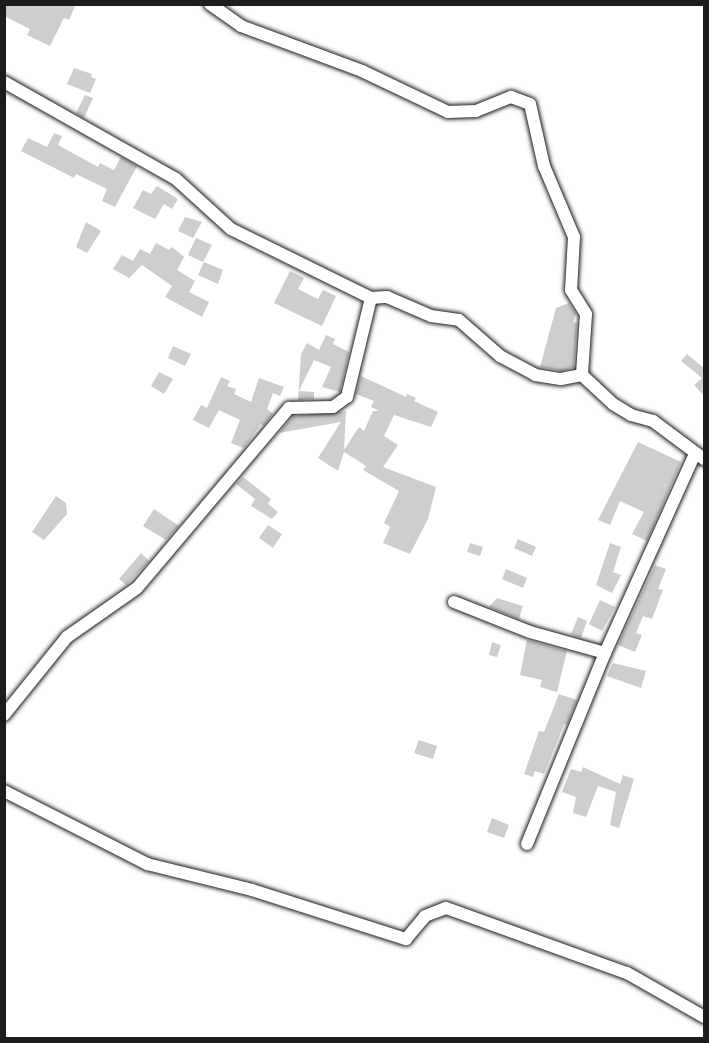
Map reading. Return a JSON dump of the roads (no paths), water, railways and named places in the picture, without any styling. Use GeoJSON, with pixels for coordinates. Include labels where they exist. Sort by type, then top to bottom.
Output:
{"type":"FeatureCollection","features":[{"type":"Feature","properties":{"kind":"street"},"geometry":{"type":"LineString","coordinates":[[210,4],[241,26],[362,71],[448,112],[476,111],[512,97],[530,104],[544,166],[574,237],[571,290],[586,314],[582,375]]}},
{"type":"Feature","properties":{"kind":"street"},"geometry":{"type":"LineString","coordinates":[[4,82],[176,179],[231,229],[371,298],[387,297],[432,316],[459,320],[500,357],[535,375],[561,379],[582,375]]}},
{"type":"Feature","properties":{"kind":"street"},"geometry":{"type":"LineString","coordinates":[[4,715],[67,637],[137,588],[289,408],[333,407],[347,397],[371,298]]}},
{"type":"Feature","properties":{"kind":"street"},"geometry":{"type":"LineString","coordinates":[[527,844],[605,653],[700,457],[652,421],[631,415],[613,404],[582,375]]}},
{"type":"Feature","properties":{"kind":"street"},"geometry":{"type":"LineString","coordinates":[[454,602],[530,632],[605,653]]}},
{"type":"Feature","properties":{"kind":"street"},"geometry":{"type":"LineString","coordinates":[[4,791],[147,864],[252,890],[406,939],[426,916],[446,908],[627,973],[705,1017]]}}]}
